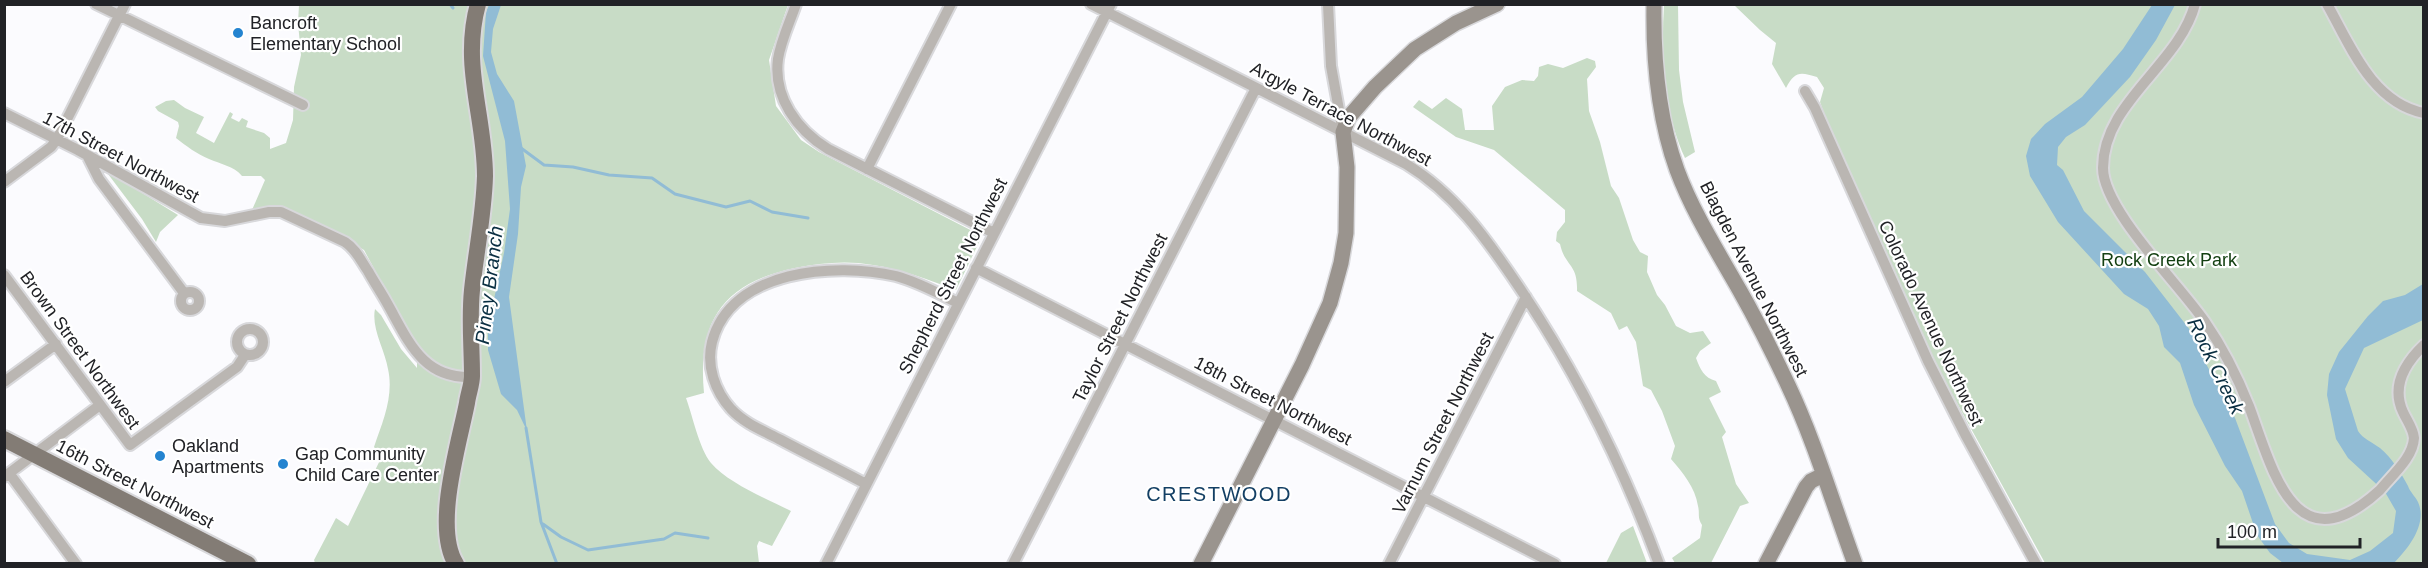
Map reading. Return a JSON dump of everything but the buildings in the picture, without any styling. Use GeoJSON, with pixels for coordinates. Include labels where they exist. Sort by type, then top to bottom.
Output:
{"type":"FeatureCollection","features":[{"type":"Feature","properties":{"kind":"main road"},"geometry":{"type":"LineString","coordinates":[[456,564],[446,530],[448,497],[472,378],[471,300],[485,177],[483,142],[471,60],[472,35],[478,4]]}},
{"type":"Feature","properties":{"kind":"main road","name":"16th Street Northwest"},"geometry":{"type":"LineString","coordinates":[[4,439],[248,564]]}},
{"type":"Feature","properties":{"kind":"street"},"geometry":{"type":"LineString","coordinates":[[96,4],[303,105]]}},
{"type":"Feature","properties":{"kind":"street"},"geometry":{"type":"LineString","coordinates":[[4,182],[51,147],[57,139],[125,4]]}},
{"type":"Feature","properties":{"kind":"street"},"geometry":{"type":"LineString","coordinates":[[796,4],[778,61],[778,80],[784,101],[793,118],[809,136],[828,149],[994,233]]}},
{"type":"Feature","properties":{"kind":"street"},"geometry":{"type":"LineString","coordinates":[[867,169],[951,4]]}},
{"type":"Feature","properties":{"kind":"street","name":"Argyle Terrace Northwest"},"geometry":{"type":"LineString","coordinates":[[1091,4],[1109,8],[1256,88],[1406,164],[1439,188],[1461,209],[1495,251],[1563,354],[1597,417],[1621,469],[1659,564]]}},
{"type":"Feature","properties":{"kind":"street"},"geometry":{"type":"LineString","coordinates":[[1201,564],[1319,331],[1338,276],[1345,239],[1347,167],[1331,66],[1329,4]]}},
{"type":"Feature","properties":{"kind":"street"},"geometry":{"type":"LineString","coordinates":[[1343,132],[1351,113],[1411,53],[1456,23],[1497,4]]}},
{"type":"Feature","properties":{"kind":"street","name":"Blagden Avenue Northwest"},"geometry":{"type":"LineString","coordinates":[[1654,4],[1655,58],[1659,98],[1677,170],[1703,227],[1742,294],[1788,386],[1855,564]]}},
{"type":"Feature","properties":{"kind":"street"},"geometry":{"type":"LineString","coordinates":[[2195,4],[2180,38],[2128,105],[2111,132],[2104,159],[2105,184],[2115,205],[2195,309],[2220,346],[2243,393],[2281,496],[2294,515],[2310,525],[2323,528],[2336,527],[2353,519],[2409,455],[2414,438],[2401,407],[2399,384],[2408,363],[2424,345]]}},
{"type":"Feature","properties":{"kind":"street"},"geometry":{"type":"LineString","coordinates":[[2326,4],[2376,86],[2397,103],[2424,113]]}},
{"type":"Feature","properties":{"kind":"street","name":"Shepherd Street Northwest"},"geometry":{"type":"LineString","coordinates":[[825,564],[1109,8]]}},
{"type":"Feature","properties":{"kind":"street","name":"Taylor Street Northwest"},"geometry":{"type":"LineString","coordinates":[[1013,564],[1256,88]]}},
{"type":"Feature","properties":{"kind":"street","name":"Colorado Avenue Northwest"},"geometry":{"type":"LineString","coordinates":[[1805,91],[1815,108],[1928,361],[2036,564]]}},
{"type":"Feature","properties":{"kind":"street","name":"17th Street Northwest"},"geometry":{"type":"LineString","coordinates":[[4,113],[57,139],[201,218],[225,221],[269,212],[281,212],[345,242],[354,249],[418,354],[440,371],[456,377],[472,378]]}},
{"type":"Feature","properties":{"kind":"street"},"geometry":{"type":"LineString","coordinates":[[87,155],[99,179],[184,293]]}},
{"type":"Feature","properties":{"kind":"street","name":"18th Street Northwest"},"geometry":{"type":"LineString","coordinates":[[976,268],[1555,564]]}},
{"type":"Feature","properties":{"kind":"street"},"geometry":{"type":"LineString","coordinates":[[866,484],[752,425],[729,406],[717,387],[711,366],[711,346],[720,321],[737,301],[763,285],[792,276],[828,271],[871,272],[897,277],[928,288],[958,303]]}},
{"type":"Feature","properties":{"kind":"street","name":"Brown Street Northwest"},"geometry":{"type":"LineString","coordinates":[[4,275],[130,445],[237,367],[245,355]]}},
{"type":"Feature","properties":{"kind":"street","name":"Varnum Street Northwest"},"geometry":{"type":"LineString","coordinates":[[1389,564],[1526,297]]}},
{"type":"Feature","properties":{"kind":"street"},"geometry":{"type":"LineString","coordinates":[[4,382],[56,344]]}},
{"type":"Feature","properties":{"kind":"street"},"geometry":{"type":"LineString","coordinates":[[76,564],[7,475],[100,405]]}},
{"type":"Feature","properties":{"kind":"street"},"geometry":{"type":"LineString","coordinates":[[1767,564],[1806,487],[1811,481],[1823,475]]}},
{"type":"Feature","properties":{"kind":"green space"},"geometry":{"type":"Polygon","coordinates":[[[299,5],[788,5],[769,60],[776,106],[801,140],[819,152],[982,236],[956,290],[915,275],[883,267],[863,263],[834,263],[795,268],[770,275],[733,295],[720,309],[711,325],[705,345],[704,393],[686,398],[700,441],[711,463],[737,484],[791,511],[772,546],[759,541],[757,546],[759,563],[315,563],[314,560],[336,518],[348,526],[383,454],[375,451],[374,447],[387,408],[390,389],[386,362],[375,324],[375,309],[401,349],[417,368],[417,348],[364,250],[291,210],[252,210],[265,180],[261,176],[242,176],[231,168],[192,150],[176,138],[178,122],[155,107],[166,101],[174,100],[204,117],[196,133],[214,143],[230,112],[233,114],[231,118],[239,122],[242,118],[248,121],[246,127],[264,133],[270,138],[270,149],[286,143],[293,120],[294,87],[301,55],[299,5]]]}},
{"type":"Feature","properties":{"kind":"green space"},"geometry":{"type":"Polygon","coordinates":[[[1664,5],[1678,5],[1679,70],[1683,102],[1695,152],[1685,158],[1672,121],[1665,82],[1664,5]]]}},
{"type":"Feature","properties":{"kind":"green space","name":"Rock Creek Park"},"geometry":{"type":"Polygon","coordinates":[[[1734,5],[2423,5],[2423,563],[2045,563],[1936,365],[1826,119],[1820,102],[1824,88],[1817,77],[1798,74],[1792,78],[1786,88],[1772,64],[1776,43],[1734,5]]]}},
{"type":"Feature","properties":{"kind":"green space"},"geometry":{"type":"Polygon","coordinates":[[[1587,58],[1595,61],[1596,67],[1587,79],[1589,111],[1600,142],[1611,186],[1619,198],[1633,240],[1640,252],[1648,256],[1647,272],[1657,295],[1676,326],[1690,333],[1703,331],[1711,343],[1700,351],[1696,358],[1703,372],[1708,378],[1716,381],[1721,392],[1709,398],[1726,432],[1722,437],[1736,484],[1749,503],[1740,506],[1711,563],[1675,563],[1672,558],[1700,538],[1702,525],[1696,499],[1688,481],[1671,459],[1675,446],[1662,411],[1651,390],[1643,386],[1636,342],[1627,326],[1619,330],[1611,313],[1577,291],[1573,270],[1560,244],[1556,241],[1557,232],[1565,222],[1565,210],[1494,150],[1456,137],[1413,107],[1419,100],[1432,109],[1446,98],[1462,109],[1465,130],[1494,130],[1492,106],[1505,87],[1522,80],[1534,81],[1538,76],[1539,67],[1548,64],[1563,68],[1587,58]]]}},
{"type":"Feature","properties":{"kind":"green space"},"geometry":{"type":"Polygon","coordinates":[[[108,174],[178,215],[160,232],[156,242],[142,219],[108,174]]]}},
{"type":"Feature","properties":{"kind":"green space"},"geometry":{"type":"Polygon","coordinates":[[[1633,526],[1647,563],[1606,563],[1621,533],[1633,526]]]}},
{"type":"Feature","properties":{"kind":"water"},"geometry":{"type":"Polygon","coordinates":[[[489,5],[501,5],[493,29],[491,52],[497,74],[514,101],[526,166],[521,187],[518,234],[509,297],[527,431],[517,410],[501,394],[488,350],[488,327],[504,253],[510,209],[505,141],[483,56],[486,12],[489,5]]]}},
{"type":"Feature","properties":{"kind":"water"},"geometry":{"type":"Polygon","coordinates":[[[2152,5],[2175,5],[2156,40],[2130,77],[2085,125],[2066,137],[2058,147],[2057,165],[2063,170],[2084,211],[2145,272],[2197,339],[2204,360],[2235,418],[2275,524],[2289,543],[2307,554],[2350,560],[2370,551],[2393,533],[2396,511],[2385,492],[2348,458],[2336,439],[2327,395],[2329,374],[2339,352],[2383,301],[2405,295],[2423,284],[2423,320],[2364,348],[2345,389],[2358,431],[2380,448],[2392,461],[2417,500],[2420,510],[2415,536],[2394,563],[2283,563],[2270,553],[2257,535],[2242,491],[2225,466],[2194,405],[2180,363],[2164,347],[2159,326],[2148,309],[2124,294],[2058,222],[2030,176],[2026,156],[2031,139],[2045,124],[2082,97],[2123,49],[2152,5]]]}},
{"type":"Feature","properties":{"kind":"waterway"},"geometry":{"type":"LineString","coordinates":[[450,4],[453,8]]}},
{"type":"Feature","properties":{"kind":"waterway"},"geometry":{"type":"LineString","coordinates":[[521,148],[544,165],[573,167],[609,175],[652,178],[675,194],[726,207],[750,201],[772,212],[808,218]]}},
{"type":"Feature","properties":{"kind":"waterway","name":"Piney Branch"},"geometry":{"type":"LineString","coordinates":[[526,428],[541,522],[557,564]]}},
{"type":"Feature","properties":{"kind":"waterway"},"geometry":{"type":"LineString","coordinates":[[543,524],[561,537],[588,550],[664,539],[675,533],[708,538]]}},
{"type":"Feature","properties":{"kind":"place","name":"Bancroft Elementary School"},"geometry":{"type":"Point","coordinates":[238,33]}},
{"type":"Feature","properties":{"kind":"place","name":"Oakland Apartments"},"geometry":{"type":"Point","coordinates":[160,456]}},
{"type":"Feature","properties":{"kind":"place","name":"Gap Community Child Care Center"},"geometry":{"type":"Point","coordinates":[283,464]}},
{"type":"Feature","properties":{"kind":"district","name":"CRESTWOOD"},"geometry":{"type":"Point","coordinates":[1219,494]}},
{"type":"Feature","properties":{"kind":"water label","name":"Rock Creek"},"geometry":{"type":"Point","coordinates":[2216,366]}}]}
